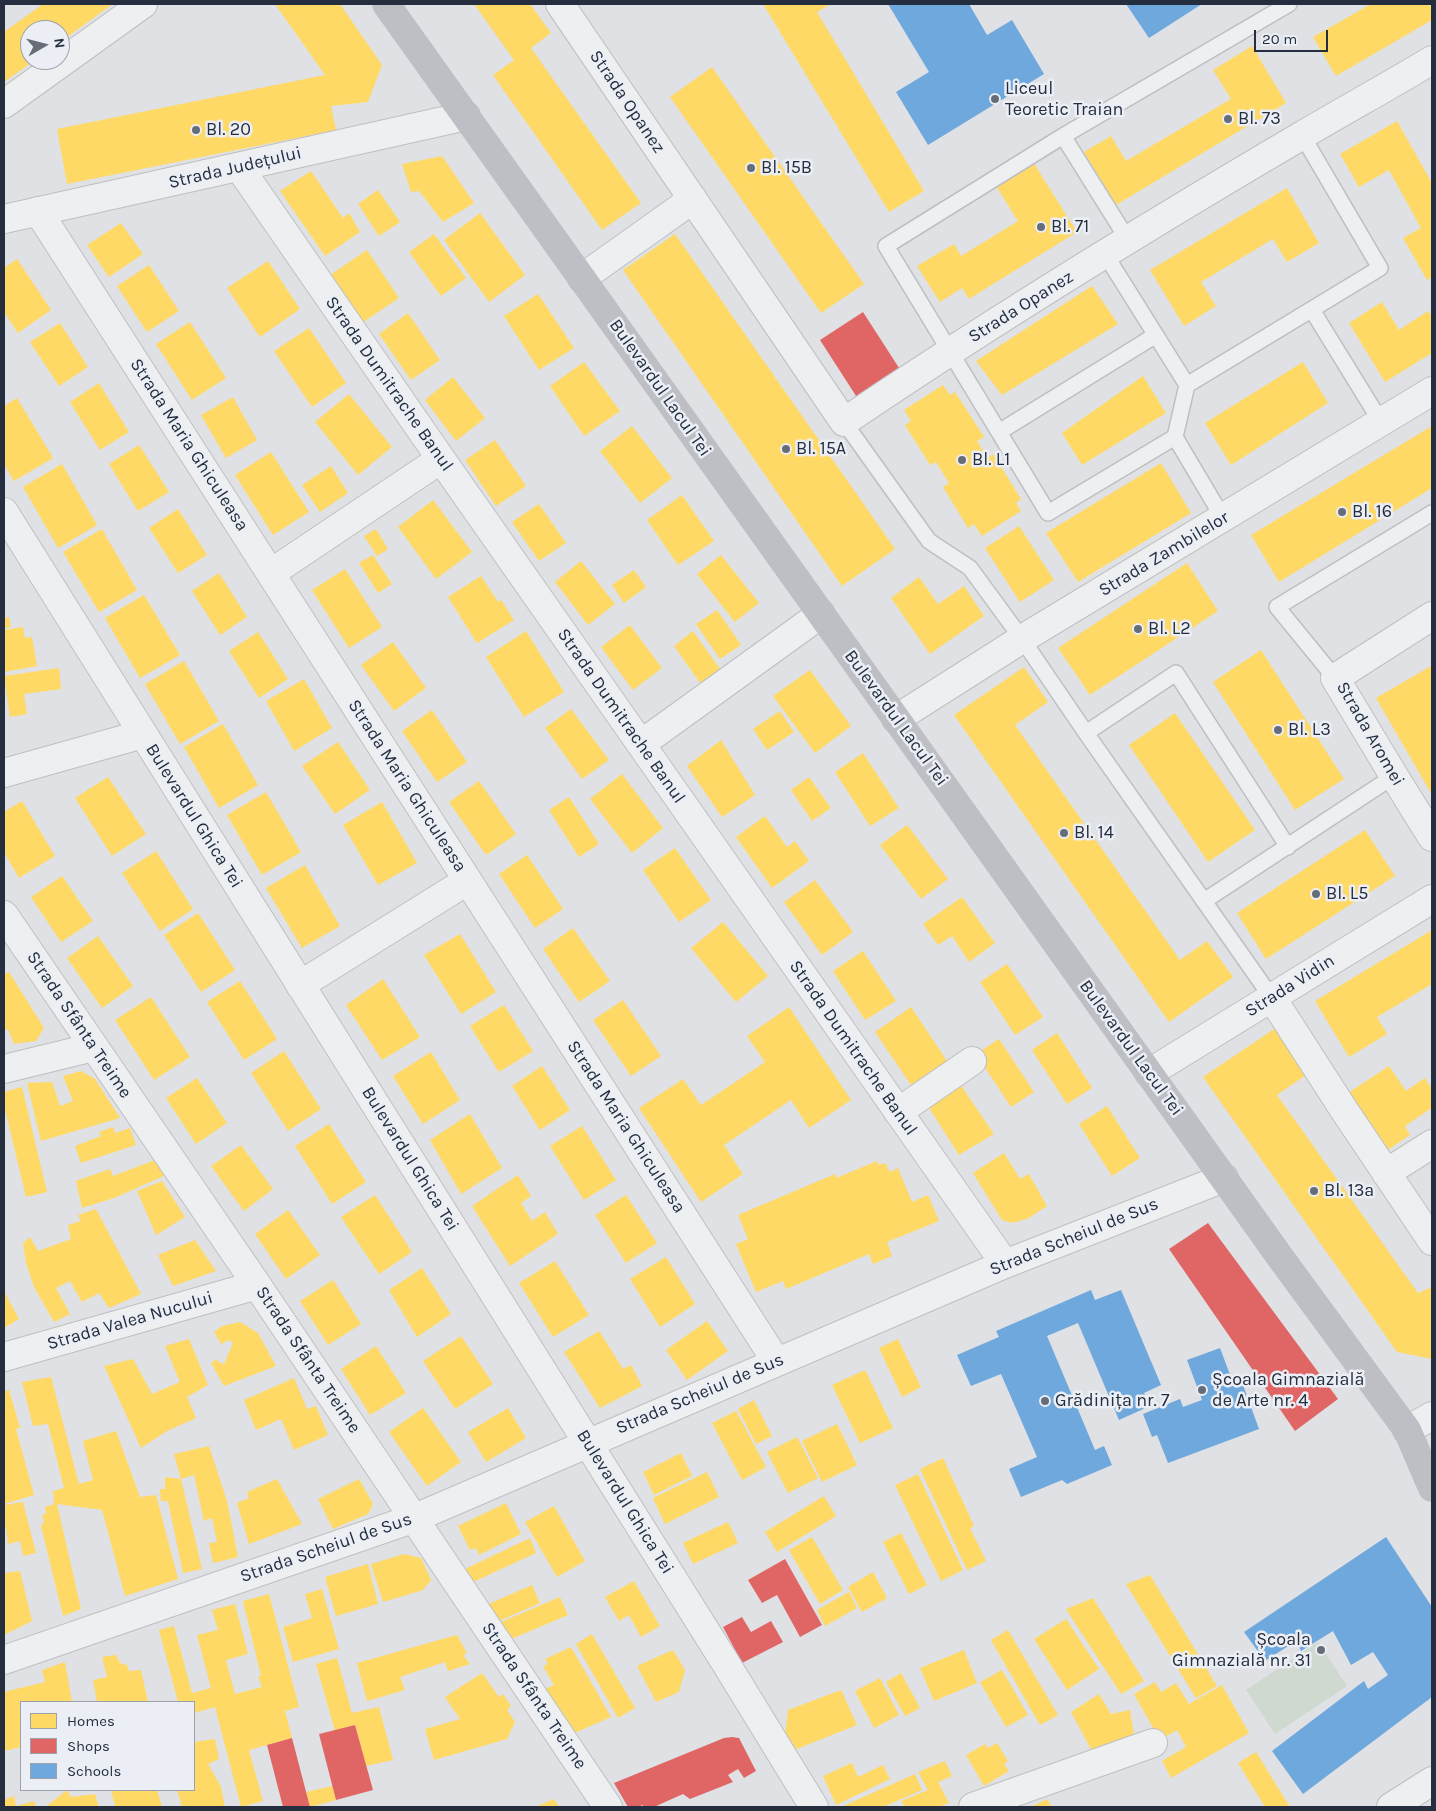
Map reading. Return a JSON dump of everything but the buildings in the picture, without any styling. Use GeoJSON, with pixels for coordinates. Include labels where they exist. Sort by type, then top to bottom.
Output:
{"type":"FeatureCollection","features":[{"type":"Feature","properties":{"kind":"main road","name":"Bulevardul Lacul Tei"},"geometry":{"type":"LineString","coordinates":[[386,4],[1224,1178],[1407,1430],[1432,1488]]}},
{"type":"Feature","properties":{"kind":"main road","name":"Bulevardul Lacul Tei"},"geometry":{"type":"LineString","coordinates":[[1407,1430],[1432,1446]]}},
{"type":"Feature","properties":{"kind":"street"},"geometry":{"type":"LineString","coordinates":[[4,104],[143,4]]}},
{"type":"Feature","properties":{"kind":"street","name":"Strada Opanez"},"geometry":{"type":"LineString","coordinates":[[560,4],[844,422],[950,351],[1105,254],[1302,135],[1429,69]]}},
{"type":"Feature","properties":{"kind":"street","name":"Strada Județului"},"geometry":{"type":"LineString","coordinates":[[4,219],[466,116]]}},
{"type":"Feature","properties":{"kind":"street","name":"Strada Dumitrache Banul"},"geometry":{"type":"LineString","coordinates":[[240,167],[441,459],[1005,1264]]}},
{"type":"Feature","properties":{"kind":"street"},"geometry":{"type":"LineString","coordinates":[[582,278],[693,200]]}},
{"type":"Feature","properties":{"kind":"street","name":"Strada Maria Ghiculeasa"},"geometry":{"type":"LineString","coordinates":[[38,212],[776,1361]]}},
{"type":"Feature","properties":{"kind":"street","name":"Strada Zambilelor"},"geometry":{"type":"LineString","coordinates":[[896,719],[1022,639],[1432,391]]}},
{"type":"Feature","properties":{"kind":"street"},"geometry":{"type":"LineString","coordinates":[[271,573],[441,459]]}},
{"type":"Feature","properties":{"kind":"street","name":"Bulevardul Ghica Tei"},"geometry":{"type":"LineString","coordinates":[[6,521],[143,734],[814,1807]]}},
{"type":"Feature","properties":{"kind":"street"},"geometry":{"type":"LineString","coordinates":[[641,744],[821,614]]}},
{"type":"Feature","properties":{"kind":"street","name":"Strada Aromei"},"geometry":{"type":"LineString","coordinates":[[1432,616],[1335,678],[1432,837]]}},
{"type":"Feature","properties":{"kind":"street"},"geometry":{"type":"LineString","coordinates":[[4,773],[143,734]]}},
{"type":"Feature","properties":{"kind":"street"},"geometry":{"type":"LineString","coordinates":[[300,985],[467,880]]}},
{"type":"Feature","properties":{"kind":"street","name":"Strada Vidin"},"geometry":{"type":"LineString","coordinates":[[1149,1073],[1432,899]]}},
{"type":"Feature","properties":{"kind":"street","name":"Strada Sfânta Treime"},"geometry":{"type":"LineString","coordinates":[[4,915],[257,1285],[608,1807]]}},
{"type":"Feature","properties":{"kind":"street"},"geometry":{"type":"LineString","coordinates":[[1272,998],[1432,1241]]}},
{"type":"Feature","properties":{"kind":"street"},"geometry":{"type":"LineString","coordinates":[[4,1069],[94,1047]]}},
{"type":"Feature","properties":{"kind":"street"},"geometry":{"type":"LineString","coordinates":[[898,1112],[972,1061]]}},
{"type":"Feature","properties":{"kind":"street"},"geometry":{"type":"LineString","coordinates":[[1386,1173],[1432,1144]]}},
{"type":"Feature","properties":{"kind":"street","name":"Strada Scheiul de Sus"},"geometry":{"type":"LineString","coordinates":[[4,1660],[414,1518],[1005,1264],[1224,1178]]}},
{"type":"Feature","properties":{"kind":"street","name":"Strada Valea Nucului"},"geometry":{"type":"LineString","coordinates":[[4,1357],[257,1285]]}},
{"type":"Feature","properties":{"kind":"street"},"geometry":{"type":"LineString","coordinates":[[1407,1430],[1432,1416]]}},
{"type":"Feature","properties":{"kind":"street"},"geometry":{"type":"LineString","coordinates":[[973,1807],[1153,1743]]}},
{"type":"Feature","properties":{"kind":"street"},"geometry":{"type":"LineString","coordinates":[[1391,1807],[1432,1781]]}},
{"type":"Feature","properties":{"kind":"lane"},"geometry":{"type":"LineString","coordinates":[[1175,437],[1048,513],[886,246],[1063,136],[1289,4]]}},
{"type":"Feature","properties":{"kind":"lane"},"geometry":{"type":"LineString","coordinates":[[1187,385],[1380,268],[1302,135]]}},
{"type":"Feature","properties":{"kind":"lane"},"geometry":{"type":"LineString","coordinates":[[1063,136],[1128,240]]}},
{"type":"Feature","properties":{"kind":"lane"},"geometry":{"type":"LineString","coordinates":[[1105,254],[1187,385],[1175,437],[1223,518]]}},
{"type":"Feature","properties":{"kind":"lane"},"geometry":{"type":"LineString","coordinates":[[1312,310],[1381,422]]}},
{"type":"Feature","properties":{"kind":"lane"},"geometry":{"type":"LineString","coordinates":[[999,432],[1156,335]]}},
{"type":"Feature","properties":{"kind":"lane"},"geometry":{"type":"LineString","coordinates":[[844,422],[929,541],[970,568],[1022,639],[1272,998]]}},
{"type":"Feature","properties":{"kind":"lane"},"geometry":{"type":"LineString","coordinates":[[1335,678],[1277,607],[1432,513]]}},
{"type":"Feature","properties":{"kind":"lane"},"geometry":{"type":"LineString","coordinates":[[1086,733],[1176,673],[1288,847]]}},
{"type":"Feature","properties":{"kind":"lane"},"geometry":{"type":"LineString","coordinates":[[1204,901],[1394,776]]}},
{"type":"Feature","properties":{"kind":"shaded area"},"geometry":{"type":"Polygon","coordinates":[[[1318,1642],[1347,1686],[1275,1734],[1246,1690],[1318,1642]]]}},
{"type":"Feature","properties":{"kind":"place","name":"Liceul Teoretic Traian"},"geometry":{"type":"Point","coordinates":[995,99]}},
{"type":"Feature","properties":{"kind":"place","name":"Bl. 73"},"geometry":{"type":"Point","coordinates":[1228,119]}},
{"type":"Feature","properties":{"kind":"place","name":"Bl. 20"},"geometry":{"type":"Point","coordinates":[196,130]}},
{"type":"Feature","properties":{"kind":"place","name":"Bl. 15B"},"geometry":{"type":"Point","coordinates":[751,168]}},
{"type":"Feature","properties":{"kind":"place","name":"Bl. 71"},"geometry":{"type":"Point","coordinates":[1041,227]}},
{"type":"Feature","properties":{"kind":"place","name":"Bl. 15A"},"geometry":{"type":"Point","coordinates":[786,449]}},
{"type":"Feature","properties":{"kind":"place","name":"Bl. L1"},"geometry":{"type":"Point","coordinates":[962,460]}},
{"type":"Feature","properties":{"kind":"place","name":"Bl. 16"},"geometry":{"type":"Point","coordinates":[1342,512]}},
{"type":"Feature","properties":{"kind":"place","name":"Bl. L2"},"geometry":{"type":"Point","coordinates":[1138,629]}},
{"type":"Feature","properties":{"kind":"place","name":"Bl. L3"},"geometry":{"type":"Point","coordinates":[1278,730]}},
{"type":"Feature","properties":{"kind":"place","name":"Bl. 14"},"geometry":{"type":"Point","coordinates":[1064,833]}},
{"type":"Feature","properties":{"kind":"place","name":"Bl. L5"},"geometry":{"type":"Point","coordinates":[1316,894]}},
{"type":"Feature","properties":{"kind":"place","name":"Bl. 13a"},"geometry":{"type":"Point","coordinates":[1314,1191]}},
{"type":"Feature","properties":{"kind":"place","name":"Școala Gimnazială de Arte nr. 4"},"geometry":{"type":"Point","coordinates":[1202,1390]}},
{"type":"Feature","properties":{"kind":"place","name":"Grădinița nr. 7"},"geometry":{"type":"Point","coordinates":[1045,1401]}},
{"type":"Feature","properties":{"kind":"place","name":"Școala Gimnazială nr. 31"},"geometry":{"type":"Point","coordinates":[1321,1650]}}]}
